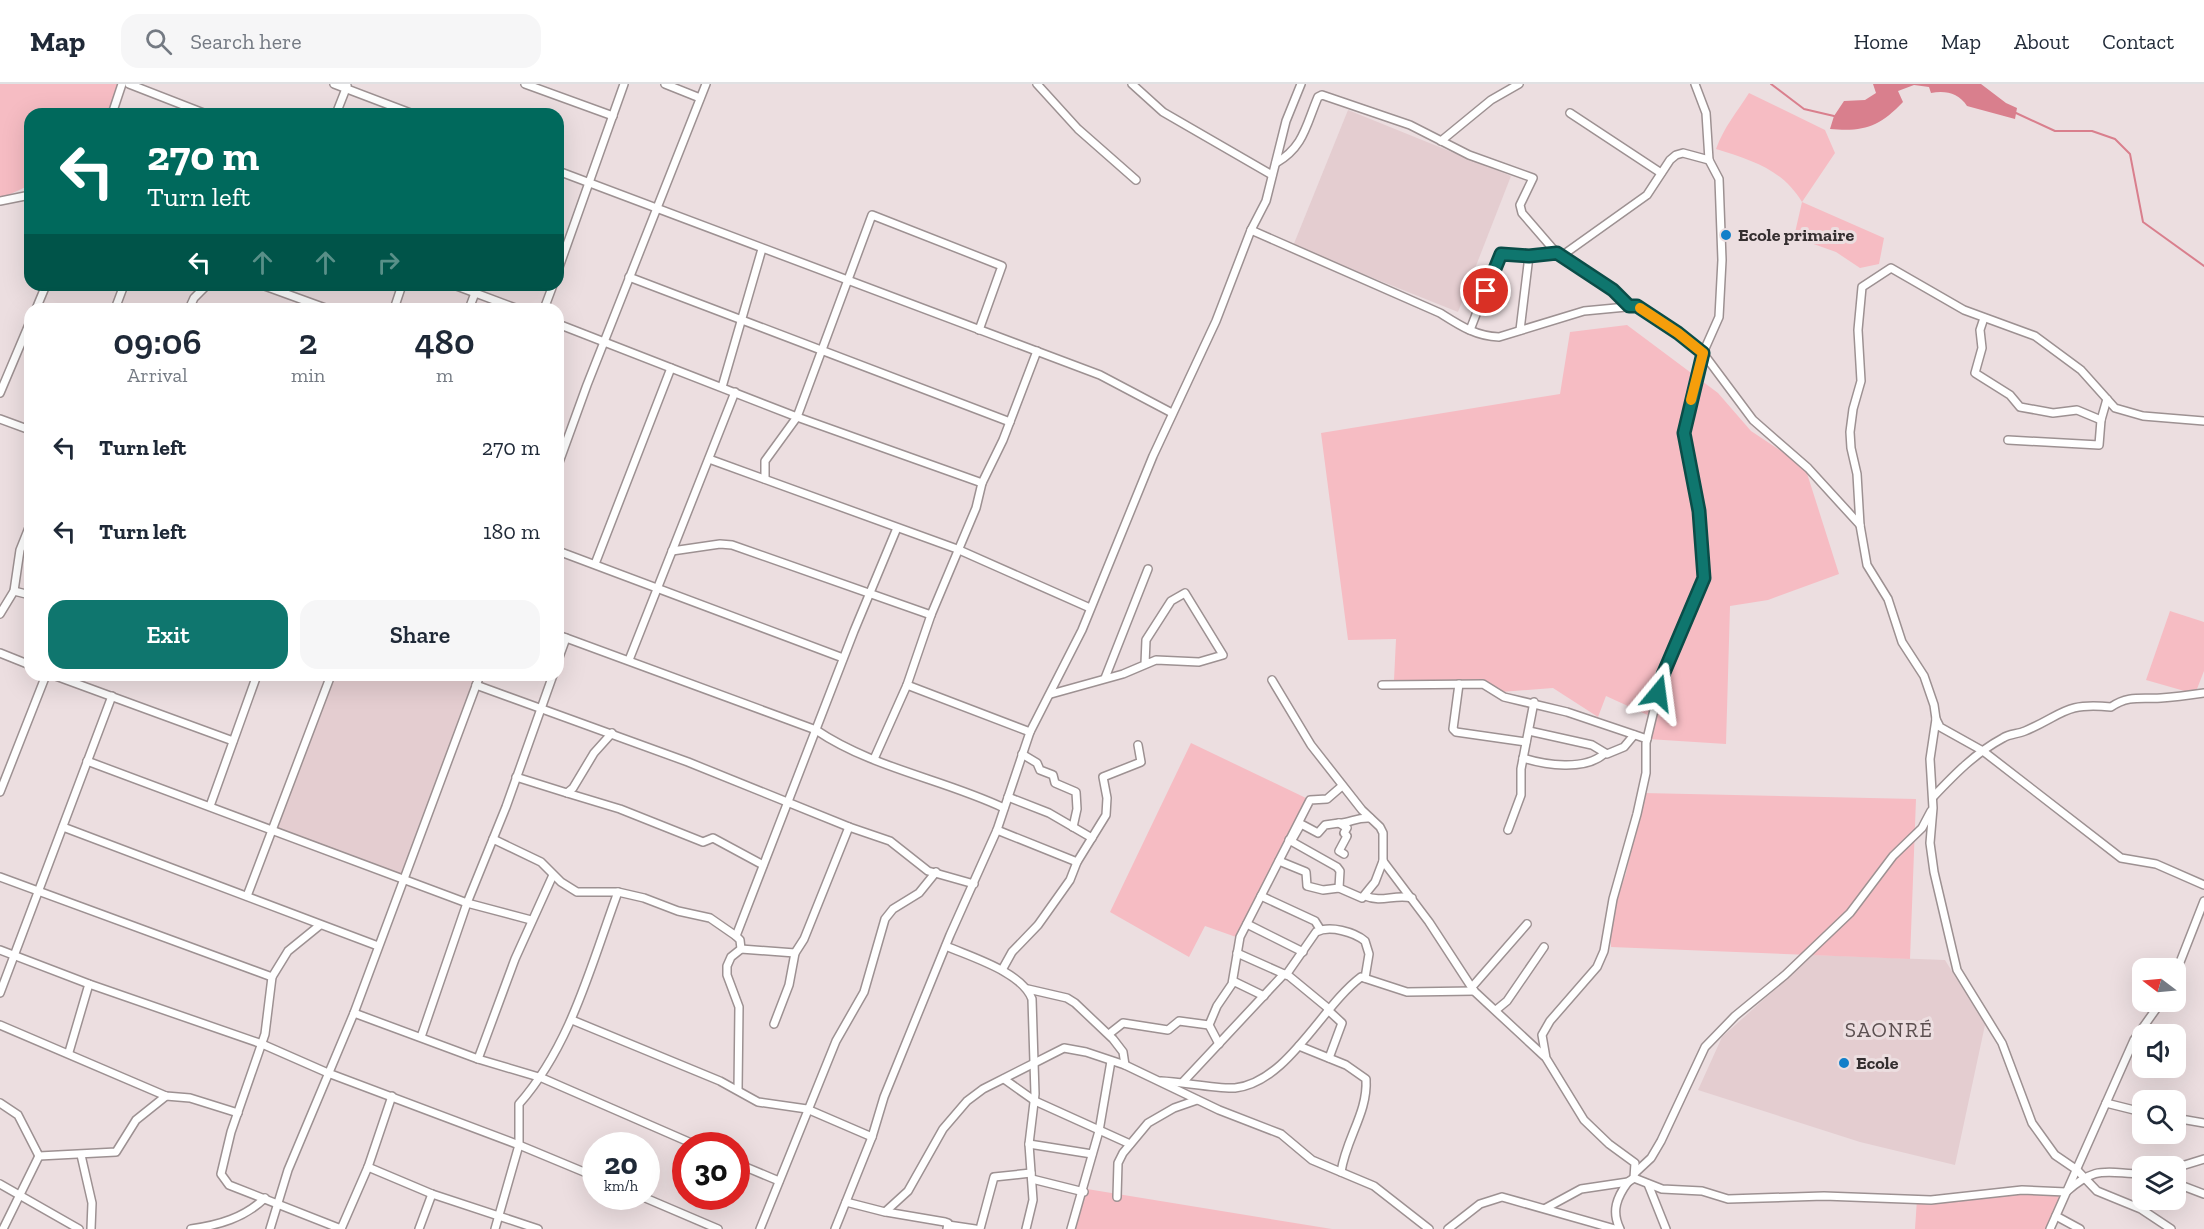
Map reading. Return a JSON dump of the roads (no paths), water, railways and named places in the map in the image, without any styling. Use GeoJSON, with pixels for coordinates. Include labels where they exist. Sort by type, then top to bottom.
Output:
{"type":"FeatureCollection","features":[{"type":"Feature","properties":{"kind":"street"},"geometry":{"type":"LineString","coordinates":[[114,108],[122,84]]}},
{"type":"Feature","properties":{"kind":"street"},"geometry":{"type":"LineString","coordinates":[[129,84],[183,108]]}},
{"type":"Feature","properties":{"kind":"street"},"geometry":{"type":"LineString","coordinates":[[334,84],[347,86],[399,108]]}},
{"type":"Feature","properties":{"kind":"street"},"geometry":{"type":"LineString","coordinates":[[525,84],[613,116]]}},
{"type":"Feature","properties":{"kind":"street"},"geometry":{"type":"LineString","coordinates":[[564,254],[624,84]]}},
{"type":"Feature","properties":{"kind":"street"},"geometry":{"type":"LineString","coordinates":[[665,84],[700,98]]}},
{"type":"Feature","properties":{"kind":"street"},"geometry":{"type":"LineString","coordinates":[[564,449],[604,341],[706,84]]}},
{"type":"Feature","properties":{"kind":"street"},"geometry":{"type":"LineString","coordinates":[[1037,84],[1078,129],[1136,180]]}},
{"type":"Feature","properties":{"kind":"street"},"geometry":{"type":"LineString","coordinates":[[1132,84],[1163,112],[1272,175]]}},
{"type":"Feature","properties":{"kind":"street"},"geometry":{"type":"LineString","coordinates":[[835,1229],[872,1137],[884,1096],[945,946],[997,830],[1030,732],[1051,694],[1090,608],[1172,413],[1216,321],[1251,230],[1266,201],[1286,122],[1300,84]]}},
{"type":"Feature","properties":{"kind":"street"},"geometry":{"type":"LineString","coordinates":[[1441,141],[1491,100],[1519,84]]}},
{"type":"Feature","properties":{"kind":"street"},"geometry":{"type":"LineString","coordinates":[[1546,1058],[1543,1046],[1544,1029],[1597,967],[1608,941],[1613,899],[1632,838],[1644,783],[1647,739],[1662,677],[1704,578],[1699,511],[1684,433],[1703,353],[1719,317],[1721,299],[1719,179],[1709,160],[1706,113],[1695,84]]}},
{"type":"Feature","properties":{"kind":"street"},"geometry":{"type":"LineString","coordinates":[[338,108],[347,86]]}},
{"type":"Feature","properties":{"kind":"street"},"geometry":{"type":"LineString","coordinates":[[1276,164],[1292,154],[1299,145],[1318,97],[1322,95],[1410,125],[1441,141],[1533,178],[1520,208],[1559,255],[1604,284],[1629,306]]}},
{"type":"Feature","properties":{"kind":"street"},"geometry":{"type":"LineString","coordinates":[[1570,113],[1661,173]]}},
{"type":"Feature","properties":{"kind":"street"},"geometry":{"type":"LineString","coordinates":[[1470,330],[1499,255],[1559,255],[1647,195],[1670,160],[1683,153],[1709,160]]}},
{"type":"Feature","properties":{"kind":"street"},"geometry":{"type":"LineString","coordinates":[[564,173],[1100,375],[1172,413]]}},
{"type":"Feature","properties":{"kind":"street"},"geometry":{"type":"LineString","coordinates":[[0,201],[24,196]]}},
{"type":"Feature","properties":{"kind":"street"},"geometry":{"type":"LineString","coordinates":[[765,479],[765,461],[797,417],[872,216],[1002,266],[979,330]]}},
{"type":"Feature","properties":{"kind":"street"},"geometry":{"type":"LineString","coordinates":[[1251,230],[1440,313],[1470,330],[1499,337],[1584,311],[1637,306],[1703,353],[1753,420],[1808,468],[1860,525]]}},
{"type":"Feature","properties":{"kind":"street"},"geometry":{"type":"LineString","coordinates":[[722,387],[762,249]]}},
{"type":"Feature","properties":{"kind":"street"},"geometry":{"type":"LineString","coordinates":[[1520,330],[1529,256]]}},
{"type":"Feature","properties":{"kind":"street"},"geometry":{"type":"LineString","coordinates":[[2204,422],[2143,416],[2115,408],[2081,370],[2035,336],[1984,318],[1944,300],[1891,268],[1862,287],[1858,330],[1861,381],[1853,409],[1850,432],[1867,566],[1888,599],[1902,642],[1924,676],[1940,727],[1983,751],[2121,858],[2156,864],[2204,885]]}},
{"type":"Feature","properties":{"kind":"street"},"geometry":{"type":"LineString","coordinates":[[629,277],[1010,422]]}},
{"type":"Feature","properties":{"kind":"street"},"geometry":{"type":"LineString","coordinates":[[192,303],[201,291]]}},
{"type":"Feature","properties":{"kind":"street"},"geometry":{"type":"LineString","coordinates":[[281,291],[312,303]]}},
{"type":"Feature","properties":{"kind":"street"},"geometry":{"type":"LineString","coordinates":[[470,291],[502,303]]}},
{"type":"Feature","properties":{"kind":"street"},"geometry":{"type":"LineString","coordinates":[[472,303],[476,293]]}},
{"type":"Feature","properties":{"kind":"street"},"geometry":{"type":"LineString","coordinates":[[1984,318],[1980,330],[1982,348],[1975,373],[1983,381],[2003,390],[2020,407],[2053,413],[2077,410],[2101,420]]}},
{"type":"Feature","properties":{"kind":"street"},"geometry":{"type":"LineString","coordinates":[[564,326],[797,417],[982,483]]}},
{"type":"Feature","properties":{"kind":"street"},"geometry":{"type":"LineString","coordinates":[[0,393],[24,336]]}},
{"type":"Feature","properties":{"kind":"street"},"geometry":{"type":"LineString","coordinates":[[874,759],[907,685],[931,615],[976,508],[982,483],[1010,422],[1037,351]]}},
{"type":"Feature","properties":{"kind":"street"},"geometry":{"type":"LineString","coordinates":[[595,564],[671,368]]}},
{"type":"Feature","properties":{"kind":"street"},"geometry":{"type":"LineString","coordinates":[[628,660],[735,392]]}},
{"type":"Feature","properties":{"kind":"street"},"geometry":{"type":"LineString","coordinates":[[2008,440],[2099,445],[2101,420],[2107,399]]}},
{"type":"Feature","properties":{"kind":"street"},"geometry":{"type":"LineString","coordinates":[[0,419],[24,428]]}},
{"type":"Feature","properties":{"kind":"street"},"geometry":{"type":"LineString","coordinates":[[709,459],[957,549],[1090,608]]}},
{"type":"Feature","properties":{"kind":"street"},"geometry":{"type":"LineString","coordinates":[[736,936],[843,658],[897,528]]}},
{"type":"Feature","properties":{"kind":"street"},"geometry":{"type":"LineString","coordinates":[[0,614],[14,591],[20,550],[24,540]]}},
{"type":"Feature","properties":{"kind":"street"},"geometry":{"type":"LineString","coordinates":[[672,551],[726,544],[931,615]]}},
{"type":"Feature","properties":{"kind":"street"},"geometry":{"type":"LineString","coordinates":[[564,553],[843,658]]}},
{"type":"Feature","properties":{"kind":"street"},"geometry":{"type":"LineString","coordinates":[[1105,678],[1148,569]]}},
{"type":"Feature","properties":{"kind":"street"},"geometry":{"type":"LineString","coordinates":[[14,591],[24,594]]}},
{"type":"Feature","properties":{"kind":"street"},"geometry":{"type":"LineString","coordinates":[[1051,694],[1123,674],[1145,664],[1169,660],[1199,662],[1223,656],[1185,593],[1171,601],[1160,622],[1146,640],[1145,664]]}},
{"type":"Feature","properties":{"kind":"street"},"geometry":{"type":"LineString","coordinates":[[564,644],[566,638],[816,729],[831,740],[874,759],[943,782],[1004,808]]}},
{"type":"Feature","properties":{"kind":"street"},"geometry":{"type":"LineString","coordinates":[[0,653],[24,663]]}},
{"type":"Feature","properties":{"kind":"street"},"geometry":{"type":"LineString","coordinates":[[1272,680],[1300,729],[1342,786],[1383,833],[1383,861],[1365,896]]}},
{"type":"Feature","properties":{"kind":"street"},"geometry":{"type":"LineString","coordinates":[[0,792],[44,681]]}},
{"type":"Feature","properties":{"kind":"street"},"geometry":{"type":"LineString","coordinates":[[70,681],[233,741]]}},
{"type":"Feature","properties":{"kind":"street"},"geometry":{"type":"LineString","coordinates":[[210,806],[255,681]]}},
{"type":"Feature","properties":{"kind":"street"},"geometry":{"type":"LineString","coordinates":[[248,896],[328,681]]}},
{"type":"Feature","properties":{"kind":"street"},"geometry":{"type":"LineString","coordinates":[[270,1229],[288,1170],[354,1013],[478,681]]}},
{"type":"Feature","properties":{"kind":"street"},"geometry":{"type":"LineString","coordinates":[[421,1037],[467,903],[493,839],[550,681]]}},
{"type":"Feature","properties":{"kind":"street"},"geometry":{"type":"LineString","coordinates":[[1459,684],[1453,729],[1455,732],[1526,742]]}},
{"type":"Feature","properties":{"kind":"street"},"geometry":{"type":"LineString","coordinates":[[1382,685],[1483,684],[1504,697],[1534,702],[1647,739]]}},
{"type":"Feature","properties":{"kind":"street"},"geometry":{"type":"LineString","coordinates":[[476,685],[612,733],[890,841],[912,856],[922,867],[974,884]]}},
{"type":"Feature","properties":{"kind":"street"},"geometry":{"type":"LineString","coordinates":[[907,685],[1030,732]]}},
{"type":"Feature","properties":{"kind":"street"},"geometry":{"type":"LineString","coordinates":[[1932,797],[1962,766],[2005,736],[2024,732],[2055,714],[2084,704],[2111,707],[2121,699],[2131,697],[2158,698],[2204,693]]}},
{"type":"Feature","properties":{"kind":"street"},"geometry":{"type":"LineString","coordinates":[[0,993],[112,696]]}},
{"type":"Feature","properties":{"kind":"street"},"geometry":{"type":"LineString","coordinates":[[1508,830],[1521,795],[1523,758],[1534,702]]}},
{"type":"Feature","properties":{"kind":"street"},"geometry":{"type":"LineString","coordinates":[[1936,719],[1930,759],[1933,808],[1930,843],[1934,873],[1957,970],[2002,1043],[2032,1123],[2055,1155],[2077,1170],[2082,1178],[2097,1191],[2140,1209],[2171,1229]]}},
{"type":"Feature","properties":{"kind":"street"},"geometry":{"type":"LineString","coordinates":[[1529,731],[1592,745],[1604,754],[1611,754],[1624,747],[1634,735]]}},
{"type":"Feature","properties":{"kind":"street"},"geometry":{"type":"LineString","coordinates":[[567,793],[573,788],[594,753],[612,733]]}},
{"type":"Feature","properties":{"kind":"street"},"geometry":{"type":"LineString","coordinates":[[1002,970],[1012,952],[1038,926],[1070,880],[1077,862],[1092,838],[1107,808],[1103,777],[1141,762],[1138,746]]}},
{"type":"Feature","properties":{"kind":"street"},"geometry":{"type":"LineString","coordinates":[[1022,754],[1037,763],[1040,770],[1053,775],[1055,783],[1076,792],[1077,809],[1073,827]]}},
{"type":"Feature","properties":{"kind":"street"},"geometry":{"type":"LineString","coordinates":[[1523,758],[1538,762],[1566,764],[1596,760],[1604,754]]}},
{"type":"Feature","properties":{"kind":"street"},"geometry":{"type":"LineString","coordinates":[[87,761],[467,903],[531,920]]}},
{"type":"Feature","properties":{"kind":"street"},"geometry":{"type":"LineString","coordinates":[[516,777],[611,806],[703,842],[713,838],[763,865]]}},
{"type":"Feature","properties":{"kind":"street"},"geometry":{"type":"LineString","coordinates":[[1209,1025],[1233,981],[1237,953],[1247,924],[1310,800],[1327,799],[1342,786]]}},
{"type":"Feature","properties":{"kind":"street"},"geometry":{"type":"LineString","coordinates":[[1008,797],[1049,813],[1092,838]]}},
{"type":"Feature","properties":{"kind":"street"},"geometry":{"type":"LineString","coordinates":[[1620,1229],[1615,1220],[1616,1205],[1661,1141],[1706,1047],[1735,1016],[1785,975],[1850,913],[1893,856],[1922,828],[1933,808]]}},
{"type":"Feature","properties":{"kind":"street"},"geometry":{"type":"LineString","coordinates":[[1289,840],[1293,838],[1301,824],[1318,832],[1325,825],[1346,823],[1358,816],[1371,818]]}},
{"type":"Feature","properties":{"kind":"street"},"geometry":{"type":"LineString","coordinates":[[1339,823],[1347,828],[1344,833],[1347,836],[1339,851],[1344,854]]}},
{"type":"Feature","properties":{"kind":"street"},"geometry":{"type":"LineString","coordinates":[[63,827],[378,946]]}},
{"type":"Feature","properties":{"kind":"street"},"geometry":{"type":"LineString","coordinates":[[774,1024],[789,985],[795,953],[808,930],[849,827]]}},
{"type":"Feature","properties":{"kind":"street"},"geometry":{"type":"LineString","coordinates":[[997,830],[1077,862]]}},
{"type":"Feature","properties":{"kind":"street"},"geometry":{"type":"LineString","coordinates":[[493,839],[535,858],[553,875],[577,892],[618,892],[710,918],[736,936],[740,940],[741,949]]}},
{"type":"Feature","properties":{"kind":"street"},"geometry":{"type":"LineString","coordinates":[[1289,840],[1337,867],[1340,871],[1339,888]]}},
{"type":"Feature","properties":{"kind":"street"},"geometry":{"type":"LineString","coordinates":[[1279,861],[1306,872],[1307,886],[1323,890],[1339,888],[1358,897],[1365,896],[1380,901],[1401,896],[1412,898]]}},
{"type":"Feature","properties":{"kind":"street"},"geometry":{"type":"LineString","coordinates":[[1383,861],[1412,898],[1473,989],[1546,1058],[1584,1120],[1609,1144],[1632,1160],[1633,1178]]}},
{"type":"Feature","properties":{"kind":"street"},"geometry":{"type":"LineString","coordinates":[[760,1229],[836,1041],[864,992],[885,919],[893,909],[919,893],[936,872]]}},
{"type":"Feature","properties":{"kind":"street"},"geometry":{"type":"LineString","coordinates":[[478,1059],[531,920],[553,875]]}},
{"type":"Feature","properties":{"kind":"street"},"geometry":{"type":"LineString","coordinates":[[0,877],[272,977]]}},
{"type":"Feature","properties":{"kind":"street"},"geometry":{"type":"LineString","coordinates":[[495,1229],[519,1145],[519,1104],[542,1078],[572,1020],[618,892]]}},
{"type":"Feature","properties":{"kind":"street"},"geometry":{"type":"LineString","coordinates":[[1261,896],[1315,921],[1320,929]]}},
{"type":"Feature","properties":{"kind":"street"},"geometry":{"type":"LineString","coordinates":[[2182,958],[2204,901]]}},
{"type":"Feature","properties":{"kind":"street"},"geometry":{"type":"LineString","coordinates":[[1247,924],[1303,952]]}},
{"type":"Feature","properties":{"kind":"street"},"geometry":{"type":"LineString","coordinates":[[1158,1080],[1235,1088],[1265,1076],[1299,1046],[1358,980],[1365,978],[1407,992],[1473,989],[1527,924]]}},
{"type":"Feature","properties":{"kind":"street"},"geometry":{"type":"LineString","coordinates":[[320,925],[288,951],[272,977],[268,1020],[262,1044],[237,1113],[221,1174],[229,1185],[341,1229],[368,1167],[393,1096]]}},
{"type":"Feature","properties":{"kind":"street"},"geometry":{"type":"LineString","coordinates":[[1184,1082],[1285,974],[1320,929]]}},
{"type":"Feature","properties":{"kind":"street"},"geometry":{"type":"LineString","coordinates":[[1320,929],[1350,933],[1365,941],[1369,954],[1365,978]]}},
{"type":"Feature","properties":{"kind":"street"},"geometry":{"type":"LineString","coordinates":[[945,946],[1002,970],[1028,989],[1067,998],[1109,1034],[1123,1052],[1125,1065]]}},
{"type":"Feature","properties":{"kind":"street"},"geometry":{"type":"LineString","coordinates":[[1496,1010],[1507,1001],[1544,947]]}},
{"type":"Feature","properties":{"kind":"street"},"geometry":{"type":"LineString","coordinates":[[738,1090],[739,1007],[727,975],[730,957],[741,949],[795,953]]}},
{"type":"Feature","properties":{"kind":"street"},"geometry":{"type":"LineString","coordinates":[[0,950],[89,984],[262,1044],[328,1073],[393,1096],[582,1171]]}},
{"type":"Feature","properties":{"kind":"street"},"geometry":{"type":"LineString","coordinates":[[1237,953],[1285,974],[1342,1023],[1329,1058]]}},
{"type":"Feature","properties":{"kind":"street"},"geometry":{"type":"LineString","coordinates":[[1233,981],[1264,996]]}},
{"type":"Feature","properties":{"kind":"street"},"geometry":{"type":"LineString","coordinates":[[69,1053],[89,984]]}},
{"type":"Feature","properties":{"kind":"street"},"geometry":{"type":"LineString","coordinates":[[1026,1229],[1033,1200],[1029,1144],[1035,1101],[1032,999],[1028,989]]}},
{"type":"Feature","properties":{"kind":"street"},"geometry":{"type":"LineString","coordinates":[[2050,1229],[2134,1040],[2154,1012]]}},
{"type":"Feature","properties":{"kind":"street"},"geometry":{"type":"LineString","coordinates":[[354,1013],[478,1059],[542,1078],[672,1135]]}},
{"type":"Feature","properties":{"kind":"street"},"geometry":{"type":"LineString","coordinates":[[572,1020],[738,1090],[758,1102],[807,1109],[872,1137]]}},
{"type":"Feature","properties":{"kind":"street"},"geometry":{"type":"LineString","coordinates":[[1109,1034],[1123,1023],[1168,1030],[1179,1021],[1209,1025]]}},
{"type":"Feature","properties":{"kind":"street"},"geometry":{"type":"LineString","coordinates":[[0,1025],[166,1096],[190,1098],[237,1113]]}},
{"type":"Feature","properties":{"kind":"street"},"geometry":{"type":"LineString","coordinates":[[1209,1025],[1219,1044]]}},
{"type":"Feature","properties":{"kind":"street"},"geometry":{"type":"LineString","coordinates":[[1299,1046],[1346,1065],[1366,1079],[1365,1106],[1349,1137],[1341,1172]]}},
{"type":"Feature","properties":{"kind":"street"},"geometry":{"type":"LineString","coordinates":[[885,1212],[908,1191],[943,1130],[955,1114],[983,1089],[1064,1048],[1086,1052],[1125,1065],[1197,1100],[1281,1134],[1306,1156],[1374,1186],[1429,1229]]}},
{"type":"Feature","properties":{"kind":"street"},"geometry":{"type":"LineString","coordinates":[[1071,1229],[1084,1192],[1092,1154],[1100,1131],[1112,1061]]}},
{"type":"Feature","properties":{"kind":"street"},"geometry":{"type":"LineString","coordinates":[[1004,1080],[1035,1101],[1130,1144]]}},
{"type":"Feature","properties":{"kind":"street"},"geometry":{"type":"LineString","coordinates":[[39,1156],[116,1152],[136,1120],[166,1096]]}},
{"type":"Feature","properties":{"kind":"street"},"geometry":{"type":"LineString","coordinates":[[1117,1197],[1118,1163],[1130,1144],[1148,1123],[1161,1114],[1197,1100]]}},
{"type":"Feature","properties":{"kind":"street"},"geometry":{"type":"LineString","coordinates":[[0,1103],[18,1115],[39,1156]]}},
{"type":"Feature","properties":{"kind":"street"},"geometry":{"type":"LineString","coordinates":[[2106,1103],[2132,1110]]}},
{"type":"Feature","properties":{"kind":"street"},"geometry":{"type":"LineString","coordinates":[[2186,1120],[2204,1124]]}},
{"type":"Feature","properties":{"kind":"street"},"geometry":{"type":"LineString","coordinates":[[1029,1144],[1092,1154]]}},
{"type":"Feature","properties":{"kind":"street"},"geometry":{"type":"LineString","coordinates":[[81,1155],[92,1203],[91,1229]]}},
{"type":"Feature","properties":{"kind":"street"},"geometry":{"type":"LineString","coordinates":[[3,1229],[21,1197],[39,1156]]}},
{"type":"Feature","properties":{"kind":"street"},"geometry":{"type":"LineString","coordinates":[[2186,1165],[2204,1159]]}},
{"type":"Feature","properties":{"kind":"street"},"geometry":{"type":"LineString","coordinates":[[368,1167],[432,1194],[538,1229]]}},
{"type":"Feature","properties":{"kind":"street"},"geometry":{"type":"LineString","coordinates":[[750,1169],[779,1181]]}},
{"type":"Feature","properties":{"kind":"street"},"geometry":{"type":"LineString","coordinates":[[1546,1208],[1581,1189],[1633,1178],[1662,1189],[1702,1191],[1728,1199],[1824,1196],[1931,1200],[2022,1190],[2066,1192],[2082,1178],[2097,1172],[2132,1174]]}},
{"type":"Feature","properties":{"kind":"street"},"geometry":{"type":"LineString","coordinates":[[980,1229],[994,1178],[1032,1176],[1084,1192]]}},
{"type":"Feature","properties":{"kind":"street"},"geometry":{"type":"LineString","coordinates":[[0,1184],[79,1229]]}},
{"type":"Feature","properties":{"kind":"street"},"geometry":{"type":"LineString","coordinates":[[1648,1184],[1666,1229]]}},
{"type":"Feature","properties":{"kind":"street"},"geometry":{"type":"LineString","coordinates":[[2186,1187],[2204,1194]]}},
{"type":"Feature","properties":{"kind":"street"},"geometry":{"type":"LineString","coordinates":[[419,1229],[432,1194]]}},
{"type":"Feature","properties":{"kind":"street"},"geometry":{"type":"LineString","coordinates":[[1448,1229],[1480,1204],[1502,1197],[1615,1229]]}},
{"type":"Feature","properties":{"kind":"street"},"geometry":{"type":"LineString","coordinates":[[191,1229],[215,1225],[245,1214],[265,1198]]}},
{"type":"Feature","properties":{"kind":"street"},"geometry":{"type":"LineString","coordinates":[[846,1202],[885,1212],[945,1222],[948,1227],[975,1229]]}},
{"type":"Feature","properties":{"kind":"street"},"geometry":{"type":"LineString","coordinates":[[660,1204],[718,1229]]}},
{"type":"Feature","properties":{"kind":"street"},"geometry":{"type":"LineString","coordinates":[[2055,1216],[2080,1229]]}},
{"type":"Feature","properties":{"kind":"street"},"geometry":{"type":"LineString","coordinates":[[1579,1219],[1579,1229]]}},
{"type":"Feature","properties":{"kind":"waterway"},"geometry":{"type":"LineString","coordinates":[[1771,84],[1804,109],[1834,116]]}},
{"type":"Feature","properties":{"kind":"waterway"},"geometry":{"type":"LineString","coordinates":[[2016,113],[2055,131],[2092,131],[2115,139],[2130,154],[2143,222],[2204,266]]}},
{"type":"Feature","properties":{"kind":"place","name":"Ecole primaire"},"geometry":{"type":"Point","coordinates":[1726,235]}},
{"type":"Feature","properties":{"kind":"place","name":"Ecole"},"geometry":{"type":"Point","coordinates":[1844,1063]}},
{"type":"Feature","properties":{"kind":"district","name":"SAONRÉ"},"geometry":{"type":"Point","coordinates":[1889,1030]}}]}
